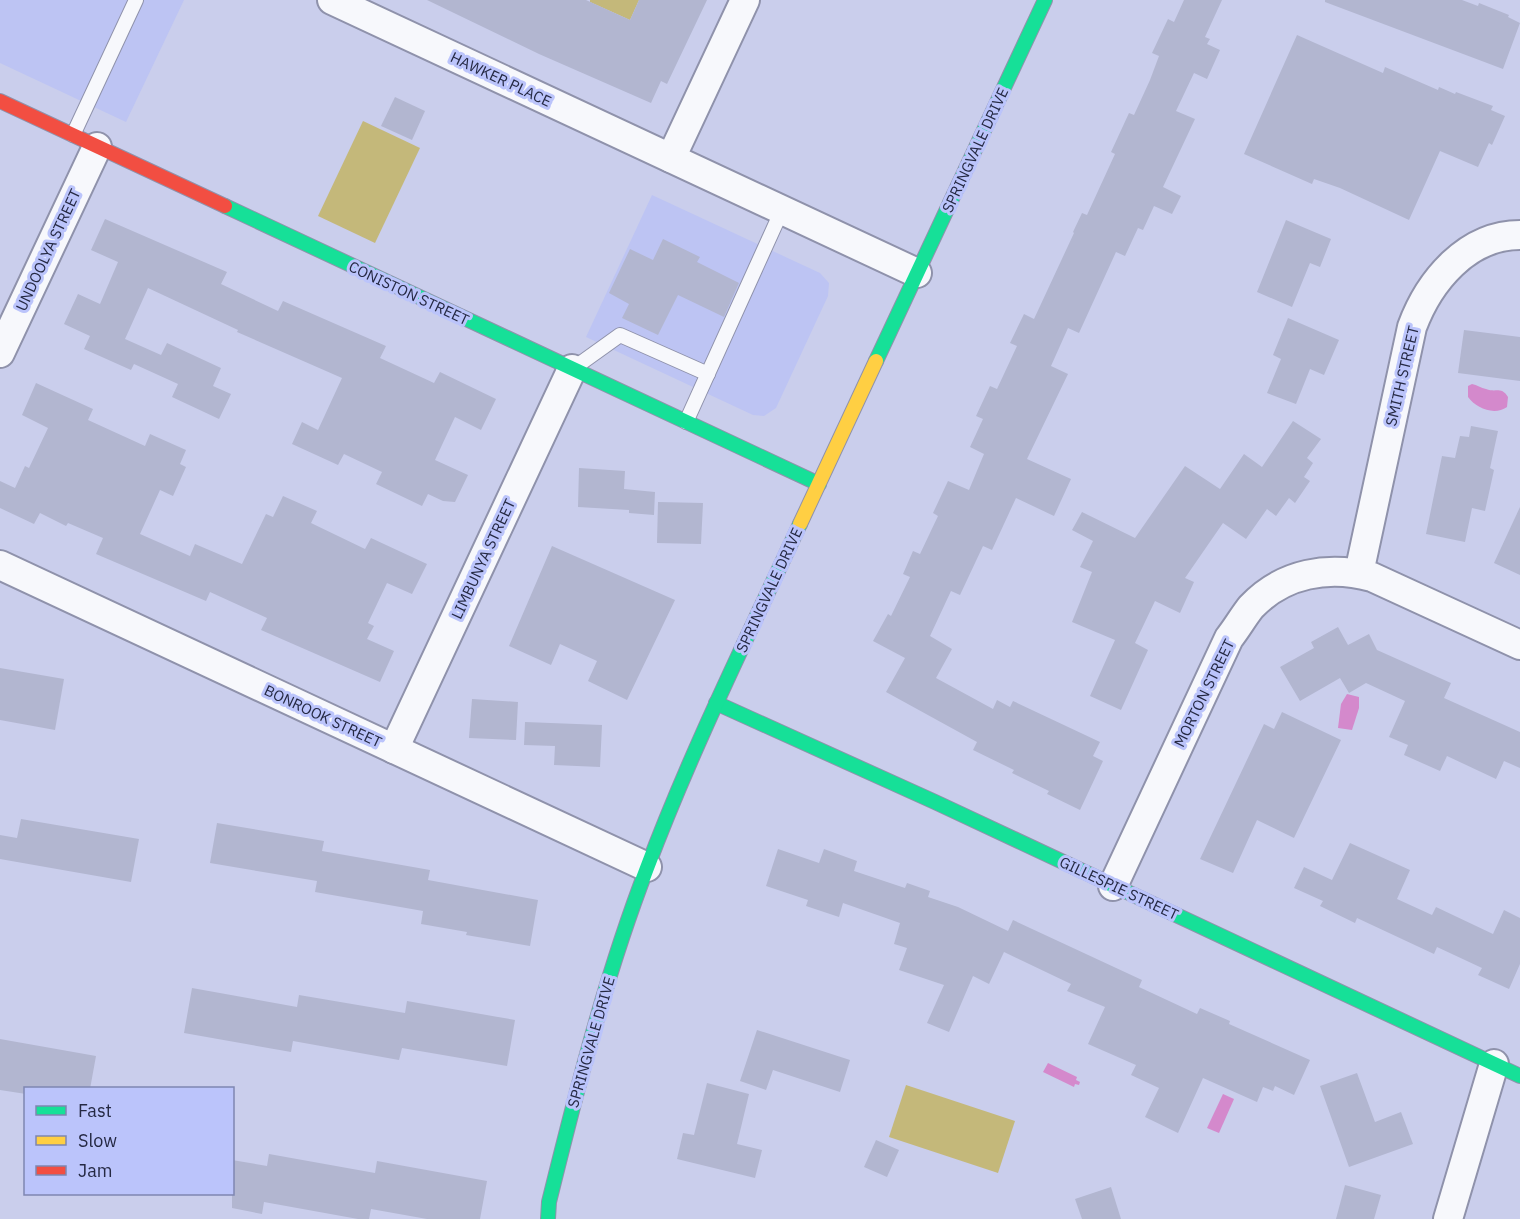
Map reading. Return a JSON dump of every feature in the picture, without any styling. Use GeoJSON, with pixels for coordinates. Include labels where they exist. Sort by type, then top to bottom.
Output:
{"type":"FeatureCollection","features":[{"type":"Feature","properties":{"kind":"street","name":"HAWKER PLACE"},"geometry":{"type":"LineString","coordinates":[[332,0],[361,6],[671,158],[917,273]]}},
{"type":"Feature","properties":{"kind":"street"},"geometry":{"type":"LineString","coordinates":[[671,158],[745,0]]}},
{"type":"Feature","properties":{"kind":"street","name":"SPRINGVALE DRIVE"},"geometry":{"type":"LineString","coordinates":[[542,1219],[549,1202],[580,1076],[609,975],[647,867],[716,703],[1045,0]]}},
{"type":"Feature","properties":{"kind":"street","name":"CONISTON STREET"},"geometry":{"type":"LineString","coordinates":[[0,101],[819,484]]}},
{"type":"Feature","properties":{"kind":"street","name":"UNDOOLYA STREET"},"geometry":{"type":"LineString","coordinates":[[0,354],[85,141]]}},
{"type":"Feature","properties":{"kind":"street","name":"SMITH STREET"},"geometry":{"type":"LineString","coordinates":[[1359,573],[1412,327],[1418,309],[1438,277],[1464,253],[1479,244],[1503,235],[1520,235]]}},
{"type":"Feature","properties":{"kind":"street","name":"LIMBUNYA STREET"},"geometry":{"type":"LineString","coordinates":[[394,749],[572,369]]}},
{"type":"Feature","properties":{"kind":"street","name":"BONROOK STREET"},"geometry":{"type":"LineString","coordinates":[[0,565],[647,867]]}},
{"type":"Feature","properties":{"kind":"street","name":"MORTON STREET"},"geometry":{"type":"LineString","coordinates":[[1113,886],[1229,638],[1251,608],[1264,596],[1294,578],[1327,570],[1372,576],[1520,645]]}},
{"type":"Feature","properties":{"kind":"street","name":"GILLESPIE STREET"},"geometry":{"type":"LineString","coordinates":[[716,703],[1520,1076]]}},
{"type":"Feature","properties":{"kind":"street"},"geometry":{"type":"LineString","coordinates":[[1448,1219],[1494,1064]]}},
{"type":"Feature","properties":{"kind":"street","name":"SPRINGVALE DRIVE"},"geometry":{"type":"LineString","coordinates":[[548,1219],[549,1202]]}},
{"type":"Feature","properties":{"kind":"lane"},"geometry":{"type":"LineString","coordinates":[[85,141],[136,0]]}},
{"type":"Feature","properties":{"kind":"lane"},"geometry":{"type":"LineString","coordinates":[[686,422],[782,210]]}},
{"type":"Feature","properties":{"kind":"lane"},"geometry":{"type":"LineString","coordinates":[[572,369],[620,335],[708,374]]}},
{"type":"Feature","properties":{"kind":"shaded area"},"geometry":{"type":"Polygon","coordinates":[[[0,0],[184,0],[126,122],[0,63],[0,0]]]}},
{"type":"Feature","properties":{"kind":"shaded area"},"geometry":{"type":"Polygon","coordinates":[[[590,0],[639,0],[630,20],[590,0]]]}},
{"type":"Feature","properties":{"kind":"shaded area"},"geometry":{"type":"Polygon","coordinates":[[[363,121],[420,148],[375,243],[318,216],[363,121]]]}},
{"type":"Feature","properties":{"kind":"shaded area"},"geometry":{"type":"Polygon","coordinates":[[[652,195],[820,273],[829,283],[828,296],[776,408],[764,416],[753,415],[586,337],[652,195]]]}},
{"type":"Feature","properties":{"kind":"shaded area"},"geometry":{"type":"Polygon","coordinates":[[[1472,384],[1503,392],[1508,397],[1507,407],[1491,411],[1476,404],[1468,397],[1468,386],[1472,384]]]}},
{"type":"Feature","properties":{"kind":"shaded area"},"geometry":{"type":"Polygon","coordinates":[[[1347,694],[1359,697],[1359,708],[1352,730],[1338,728],[1341,704],[1347,694]]]}},
{"type":"Feature","properties":{"kind":"shaded area"},"geometry":{"type":"Polygon","coordinates":[[[1048,1063],[1077,1077],[1079,1085],[1075,1084],[1074,1087],[1043,1072],[1048,1063]]]}},
{"type":"Feature","properties":{"kind":"shaded area"},"geometry":{"type":"Polygon","coordinates":[[[906,1085],[1015,1121],[998,1173],[889,1137],[906,1085]]]}},
{"type":"Feature","properties":{"kind":"shaded area"},"geometry":{"type":"Polygon","coordinates":[[[1223,1094],[1234,1099],[1219,1133],[1207,1128],[1223,1094]]]}},
{"type":"Feature","properties":{"kind":"building"},"geometry":{"type":"Polygon","coordinates":[[[427,0],[586,0],[630,20],[639,0],[707,0],[667,84],[661,81],[651,103],[539,54],[427,0]]]}},
{"type":"Feature","properties":{"kind":"building"},"geometry":{"type":"Polygon","coordinates":[[[1184,0],[1222,0],[1205,37],[1210,39],[1207,44],[1220,50],[1207,79],[1194,73],[1176,111],[1195,119],[1163,187],[1181,196],[1172,214],[1154,206],[1143,230],[1138,228],[1125,256],[1116,252],[1079,333],[1068,328],[1051,366],[1068,374],[1027,459],[1071,479],[1054,516],[1016,498],[992,550],[983,546],[960,595],[951,591],[930,636],[952,649],[936,678],[993,709],[997,700],[1010,707],[1013,701],[1100,742],[1093,756],[1103,761],[1080,810],[1047,794],[1049,791],[1012,773],[1014,770],[973,750],[977,742],[886,692],[905,658],[873,641],[888,614],[891,616],[910,577],[903,574],[913,551],[920,554],[938,516],[933,513],[948,481],[969,490],[984,454],[970,447],[983,419],[976,416],[990,386],[997,389],[1017,346],[1010,343],[1024,314],[1034,319],[1082,213],[1087,215],[1115,154],[1111,152],[1129,113],[1134,115],[1150,80],[1159,56],[1152,53],[1168,19],[1174,22],[1184,0]]]}},
{"type":"Feature","properties":{"kind":"building"},"geometry":{"type":"Polygon","coordinates":[[[1325,0],[1462,0],[1478,6],[1479,3],[1509,15],[1508,17],[1520,23],[1503,69],[1325,2],[1325,0]]]}},
{"type":"Feature","properties":{"kind":"building"},"geometry":{"type":"Polygon","coordinates":[[[1297,35],[1383,73],[1385,67],[1438,90],[1439,87],[1493,106],[1491,110],[1505,116],[1492,145],[1489,143],[1478,167],[1440,151],[1409,220],[1340,188],[1314,179],[1312,184],[1244,154],[1297,35]]]}},
{"type":"Feature","properties":{"kind":"building"},"geometry":{"type":"Polygon","coordinates":[[[395,97],[425,111],[412,140],[381,126],[395,97]]]}},
{"type":"Feature","properties":{"kind":"building"},"geometry":{"type":"Polygon","coordinates":[[[105,219],[227,272],[221,284],[278,311],[283,301],[386,346],[380,358],[434,383],[440,372],[496,399],[481,430],[455,417],[435,460],[468,475],[455,502],[443,501],[428,494],[422,506],[376,484],[382,472],[344,454],[338,465],[292,444],[302,422],[318,430],[342,378],[237,332],[238,330],[148,288],[125,339],[161,355],[167,343],[221,368],[213,386],[231,394],[219,419],[172,397],[178,384],[134,364],[131,370],[84,349],[90,336],[64,324],[78,294],[100,304],[118,262],[91,250],[105,219]]]}},
{"type":"Feature","properties":{"kind":"building"},"geometry":{"type":"Polygon","coordinates":[[[1286,220],[1331,239],[1320,267],[1310,263],[1292,307],[1257,292],[1286,220]]]}},
{"type":"Feature","properties":{"kind":"building"},"geometry":{"type":"Polygon","coordinates":[[[663,239],[700,257],[697,262],[739,283],[724,317],[678,295],[658,335],[622,318],[629,304],[609,293],[630,249],[653,260],[663,239]]]}},
{"type":"Feature","properties":{"kind":"building"},"geometry":{"type":"Polygon","coordinates":[[[1288,318],[1339,340],[1324,375],[1310,369],[1296,404],[1267,393],[1281,359],[1273,355],[1288,318]]]}},
{"type":"Feature","properties":{"kind":"building"},"geometry":{"type":"Polygon","coordinates":[[[1464,330],[1520,337],[1520,381],[1458,373],[1464,330]]]}},
{"type":"Feature","properties":{"kind":"building"},"geometry":{"type":"Polygon","coordinates":[[[36,383],[93,409],[88,420],[145,446],[150,434],[186,450],[180,464],[186,467],[173,496],[160,490],[140,534],[190,556],[195,544],[242,564],[266,514],[273,517],[283,496],[317,511],[311,523],[365,549],[371,538],[427,564],[412,594],[387,583],[368,623],[374,626],[367,639],[394,651],[380,682],[261,630],[267,618],[210,592],[206,601],[96,554],[103,538],[68,523],[66,526],[40,513],[34,524],[0,508],[0,481],[15,488],[25,466],[29,468],[48,428],[22,415],[36,383]]]}},
{"type":"Feature","properties":{"kind":"building"},"geometry":{"type":"Polygon","coordinates":[[[1293,421],[1321,439],[1307,458],[1313,463],[1304,477],[1310,481],[1295,503],[1289,498],[1276,516],[1267,509],[1246,539],[1223,523],[1185,578],[1194,582],[1180,613],[1155,601],[1135,643],[1148,650],[1121,710],[1090,696],[1115,640],[1072,622],[1092,572],[1080,567],[1093,541],[1072,530],[1082,512],[1135,538],[1185,466],[1220,489],[1244,454],[1262,467],[1293,421]]]}},
{"type":"Feature","properties":{"kind":"building"},"geometry":{"type":"Polygon","coordinates":[[[1471,426],[1498,431],[1490,468],[1494,470],[1485,511],[1472,508],[1465,542],[1426,534],[1442,456],[1455,458],[1460,436],[1469,437],[1471,426]]]}},
{"type":"Feature","properties":{"kind":"building"},"geometry":{"type":"Polygon","coordinates":[[[579,468],[625,471],[624,489],[655,492],[654,515],[629,513],[629,510],[578,507],[579,468]]]}},
{"type":"Feature","properties":{"kind":"building"},"geometry":{"type":"Polygon","coordinates":[[[658,502],[703,503],[701,544],[657,543],[658,502]]]}},
{"type":"Feature","properties":{"kind":"building"},"geometry":{"type":"Polygon","coordinates":[[[1520,507],[1520,575],[1494,563],[1520,507]]]}},
{"type":"Feature","properties":{"kind":"building"},"geometry":{"type":"Polygon","coordinates":[[[552,546],[675,600],[627,700],[588,681],[597,661],[560,644],[551,665],[509,646],[552,546]]]}},
{"type":"Feature","properties":{"kind":"building"},"geometry":{"type":"Polygon","coordinates":[[[1338,627],[1348,645],[1369,634],[1377,650],[1451,683],[1444,698],[1520,732],[1520,768],[1504,761],[1496,779],[1447,756],[1440,771],[1404,755],[1408,745],[1389,737],[1405,701],[1366,683],[1349,693],[1340,678],[1300,701],[1280,667],[1314,648],[1311,642],[1338,627]]]}},
{"type":"Feature","properties":{"kind":"building"},"geometry":{"type":"Polygon","coordinates":[[[0,668],[64,679],[55,730],[0,720],[0,668]]]}},
{"type":"Feature","properties":{"kind":"building"},"geometry":{"type":"Polygon","coordinates":[[[472,699],[518,702],[516,740],[469,738],[472,699]]]}},
{"type":"Feature","properties":{"kind":"building"},"geometry":{"type":"Polygon","coordinates":[[[1282,712],[1341,740],[1294,838],[1257,820],[1233,873],[1200,859],[1264,724],[1274,729],[1282,712]]]}},
{"type":"Feature","properties":{"kind":"building"},"geometry":{"type":"Polygon","coordinates":[[[525,722],[602,725],[600,767],[554,765],[555,746],[524,745],[525,722]]]}},
{"type":"Feature","properties":{"kind":"building"},"geometry":{"type":"Polygon","coordinates":[[[21,819],[139,839],[131,882],[0,859],[0,835],[17,838],[21,819]]]}},
{"type":"Feature","properties":{"kind":"building"},"geometry":{"type":"Polygon","coordinates":[[[217,823],[324,841],[322,851],[430,870],[428,880],[538,900],[530,946],[466,935],[467,932],[421,924],[423,911],[315,892],[317,881],[210,863],[217,823]]]}},
{"type":"Feature","properties":{"kind":"building"},"geometry":{"type":"Polygon","coordinates":[[[1350,843],[1410,870],[1397,899],[1432,915],[1436,907],[1493,934],[1504,910],[1520,918],[1520,964],[1509,989],[1478,975],[1482,968],[1437,947],[1434,954],[1357,918],[1355,923],[1320,906],[1323,901],[1294,888],[1304,867],[1332,880],[1350,843]]]}},
{"type":"Feature","properties":{"kind":"building"},"geometry":{"type":"Polygon","coordinates":[[[778,849],[819,863],[824,849],[857,861],[854,871],[905,888],[907,883],[930,891],[928,897],[958,907],[1008,931],[1013,920],[1142,980],[1139,987],[1197,1014],[1200,1008],[1230,1021],[1229,1024],[1310,1060],[1294,1095],[1275,1086],[1273,1091],[1263,1087],[1257,1102],[1203,1078],[1178,1133],[1145,1117],[1159,1088],[1131,1075],[1136,1065],[1088,1044],[1105,1007],[1067,991],[1071,984],[1004,952],[989,984],[973,976],[949,1032],[927,1023],[944,985],[899,970],[907,948],[894,944],[900,923],[843,903],[839,917],[806,906],[808,900],[766,886],[778,849]]]}},
{"type":"Feature","properties":{"kind":"building"},"geometry":{"type":"Polygon","coordinates":[[[192,988],[297,1007],[299,995],[405,1013],[407,1001],[515,1020],[507,1066],[402,1048],[399,1060],[293,1041],[291,1052],[184,1033],[192,988]]]}},
{"type":"Feature","properties":{"kind":"building"},"geometry":{"type":"Polygon","coordinates":[[[757,1030],[850,1060],[840,1092],[773,1070],[766,1090],[740,1081],[757,1030]]]}},
{"type":"Feature","properties":{"kind":"building"},"geometry":{"type":"Polygon","coordinates":[[[0,1039],[96,1056],[90,1087],[24,1087],[24,1094],[0,1090],[0,1039]]]}},
{"type":"Feature","properties":{"kind":"building"},"geometry":{"type":"Polygon","coordinates":[[[1357,1073],[1375,1122],[1401,1112],[1413,1144],[1349,1167],[1320,1086],[1357,1073]]]}},
{"type":"Feature","properties":{"kind":"building"},"geometry":{"type":"Polygon","coordinates":[[[707,1083],[749,1094],[737,1144],[762,1150],[755,1178],[677,1159],[683,1133],[694,1135],[707,1083]]]}},
{"type":"Feature","properties":{"kind":"building"},"geometry":{"type":"Polygon","coordinates":[[[876,1140],[899,1150],[887,1177],[864,1167],[876,1140]]]}},
{"type":"Feature","properties":{"kind":"building"},"geometry":{"type":"Polygon","coordinates":[[[269,1154],[375,1173],[377,1161],[487,1181],[480,1219],[427,1219],[371,1209],[369,1219],[358,1219],[264,1202],[262,1214],[232,1208],[234,1160],[267,1166],[269,1154]]]}},
{"type":"Feature","properties":{"kind":"building"},"geometry":{"type":"Polygon","coordinates":[[[1345,1185],[1381,1195],[1374,1219],[1336,1219],[1345,1185]]]}},
{"type":"Feature","properties":{"kind":"building"},"geometry":{"type":"Polygon","coordinates":[[[1111,1187],[1121,1219],[1082,1219],[1075,1199],[1111,1187]]]}},
{"type":"Feature","properties":{"kind":"traffic: fast"},"geometry":{"type":"LineString","coordinates":[[876,361],[1045,0]]}},
{"type":"Feature","properties":{"kind":"traffic: fast"},"geometry":{"type":"LineString","coordinates":[[225,206],[819,484]]}},
{"type":"Feature","properties":{"kind":"traffic: fast"},"geometry":{"type":"LineString","coordinates":[[548,1219],[549,1202],[581,1075],[632,909],[664,824],[701,738],[800,524]]}},
{"type":"Feature","properties":{"kind":"traffic: fast"},"geometry":{"type":"LineString","coordinates":[[716,703],[935,802],[1520,1076]]}},
{"type":"Feature","properties":{"kind":"traffic: slow"},"geometry":{"type":"LineString","coordinates":[[800,524],[876,361]]}},
{"type":"Feature","properties":{"kind":"traffic: jam"},"geometry":{"type":"LineString","coordinates":[[0,101],[225,206]]}}]}
